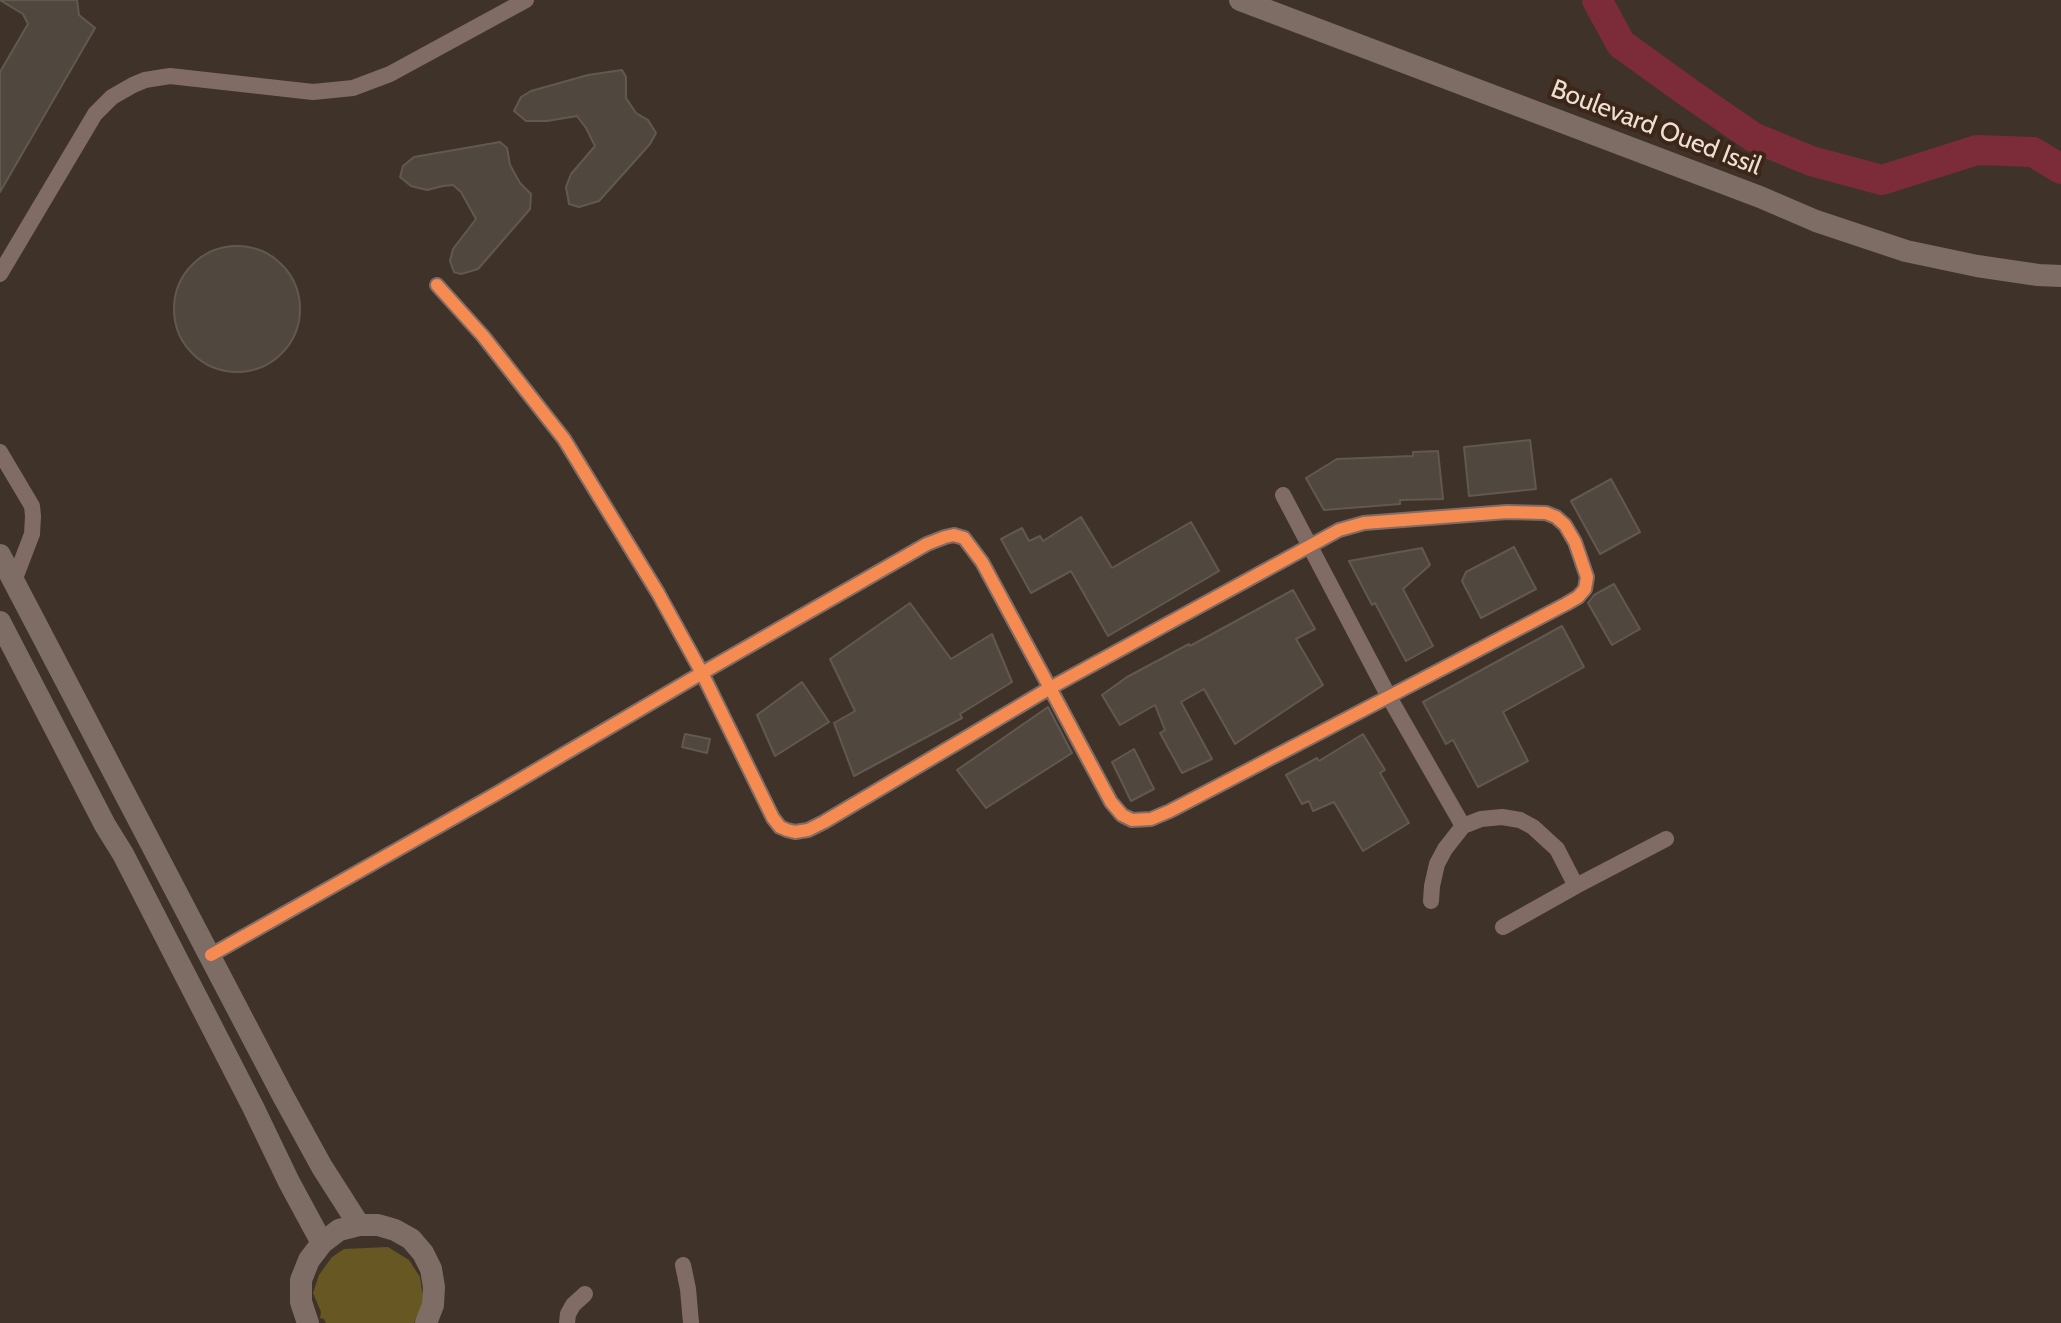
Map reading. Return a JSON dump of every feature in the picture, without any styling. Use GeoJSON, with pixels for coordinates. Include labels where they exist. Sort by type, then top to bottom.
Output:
{"type":"FeatureCollection","features":[{"type":"Feature","properties":{"kind":"main road","name":"Boulevard Oued Issil"},"geometry":{"type":"LineString","coordinates":[[1240,0],[1816,221],[1906,251],[1977,266],[2061,276]]}},
{"type":"Feature","properties":{"kind":"main road"},"geometry":{"type":"LineString","coordinates":[[0,555],[322,1167],[359,1225]]}},
{"type":"Feature","properties":{"kind":"main road"},"geometry":{"type":"LineString","coordinates":[[0,622],[322,1243]]}},
{"type":"Feature","properties":{"kind":"main road"},"geometry":{"type":"LineString","coordinates":[[308,1323],[301,1302],[301,1280],[309,1260],[322,1243],[339,1230],[359,1225],[378,1225],[395,1230],[411,1239],[423,1253],[431,1269],[434,1287],[433,1305],[426,1323]]}},
{"type":"Feature","properties":{"kind":"street"},"geometry":{"type":"LineString","coordinates":[[0,274],[95,114],[112,97],[133,85],[170,76],[313,92],[353,88],[390,74],[526,0]]}},
{"type":"Feature","properties":{"kind":"street"},"geometry":{"type":"LineString","coordinates":[[211,955],[494,795],[702,673],[927,544],[954,535],[964,538],[982,562],[1050,688],[1111,802],[1122,815],[1140,821],[1170,811],[1389,697],[1578,597],[1585,589],[1587,577],[1575,542],[1565,525],[1546,513],[1364,523],[1339,530],[1050,688],[824,822],[795,832],[780,827],[773,818],[702,673],[658,593],[564,439],[483,336],[437,285]]}},
{"type":"Feature","properties":{"kind":"street"},"geometry":{"type":"LineString","coordinates":[[0,452],[32,506],[32,534],[14,581]]}},
{"type":"Feature","properties":{"kind":"street"},"geometry":{"type":"LineString","coordinates":[[1283,495],[1389,697],[1463,826]]}},
{"type":"Feature","properties":{"kind":"street"},"geometry":{"type":"LineString","coordinates":[[1431,901],[1437,864],[1445,849],[1463,826],[1481,819],[1502,817],[1520,820],[1533,827],[1557,849],[1576,886]]}},
{"type":"Feature","properties":{"kind":"street"},"geometry":{"type":"LineString","coordinates":[[1503,927],[1666,839]]}},
{"type":"Feature","properties":{"kind":"street"},"geometry":{"type":"LineString","coordinates":[[683,1265],[691,1323]]}},
{"type":"Feature","properties":{"kind":"street"},"geometry":{"type":"LineString","coordinates":[[567,1323],[573,1305],[585,1294]]}},
{"type":"Feature","properties":{"kind":"shaded area"},"geometry":{"type":"Polygon","coordinates":[[[388,1247],[409,1260],[420,1277],[424,1304],[414,1323],[326,1323],[320,1318],[321,1312],[313,1293],[319,1275],[332,1257],[344,1249],[388,1247]]]}},
{"type":"Feature","properties":{"kind":"building"},"geometry":{"type":"Polygon","coordinates":[[[0,0],[77,0],[79,15],[95,28],[0,192],[0,72],[28,24],[23,14],[0,0]]]}},
{"type":"Feature","properties":{"kind":"building"},"geometry":{"type":"Polygon","coordinates":[[[622,70],[626,77],[626,98],[656,133],[650,144],[599,201],[579,207],[569,204],[566,187],[571,174],[595,146],[586,128],[577,116],[526,121],[514,111],[521,97],[531,91],[588,75],[622,70]]]}},
{"type":"Feature","properties":{"kind":"building"},"geometry":{"type":"Polygon","coordinates":[[[500,142],[507,148],[510,165],[520,183],[531,194],[530,209],[478,269],[461,274],[454,272],[450,261],[453,249],[476,219],[461,192],[453,185],[427,190],[411,186],[400,177],[403,166],[414,157],[500,142]]]}},
{"type":"Feature","properties":{"kind":"building"},"geometry":{"type":"Polygon","coordinates":[[[237,246],[261,251],[282,264],[295,285],[300,309],[295,333],[282,354],[261,367],[237,372],[213,367],[192,354],[179,333],[174,309],[179,285],[192,264],[213,251],[237,246]]]}},
{"type":"Feature","properties":{"kind":"building"},"geometry":{"type":"Polygon","coordinates":[[[1530,440],[1536,489],[1469,496],[1464,447],[1530,440]]]}},
{"type":"Feature","properties":{"kind":"building"},"geometry":{"type":"Polygon","coordinates":[[[1438,451],[1443,499],[1400,500],[1400,504],[1324,510],[1306,478],[1337,459],[1413,456],[1413,452],[1438,451]]]}},
{"type":"Feature","properties":{"kind":"building"},"geometry":{"type":"Polygon","coordinates":[[[1611,479],[1640,532],[1600,554],[1571,501],[1611,479]]]}},
{"type":"Feature","properties":{"kind":"building"},"geometry":{"type":"Polygon","coordinates":[[[1081,517],[1112,568],[1191,522],[1219,571],[1108,636],[1071,571],[1031,593],[1001,539],[1022,528],[1029,541],[1040,536],[1043,541],[1081,517]]]}},
{"type":"Feature","properties":{"kind":"building"},"geometry":{"type":"Polygon","coordinates":[[[1514,547],[1536,589],[1481,618],[1462,581],[1466,572],[1514,547]]]}},
{"type":"Feature","properties":{"kind":"building"},"geometry":{"type":"Polygon","coordinates":[[[1422,548],[1430,565],[1403,589],[1433,646],[1406,661],[1349,561],[1422,548]]]}},
{"type":"Feature","properties":{"kind":"building"},"geometry":{"type":"Polygon","coordinates":[[[1614,584],[1640,629],[1612,645],[1588,603],[1594,595],[1614,584]]]}},
{"type":"Feature","properties":{"kind":"building"},"geometry":{"type":"Polygon","coordinates":[[[1293,590],[1315,629],[1296,639],[1323,685],[1235,744],[1204,689],[1181,702],[1212,759],[1182,773],[1160,733],[1165,730],[1155,705],[1120,725],[1102,695],[1127,677],[1293,590]]]}},
{"type":"Feature","properties":{"kind":"building"},"geometry":{"type":"Polygon","coordinates":[[[910,603],[951,659],[992,634],[1012,682],[960,714],[962,718],[854,776],[834,723],[855,711],[830,659],[910,603]]]}},
{"type":"Feature","properties":{"kind":"building"},"geometry":{"type":"Polygon","coordinates":[[[1562,626],[1584,667],[1503,712],[1528,761],[1478,787],[1453,740],[1446,744],[1423,702],[1562,626]]]}},
{"type":"Feature","properties":{"kind":"building"},"geometry":{"type":"Polygon","coordinates":[[[802,682],[829,722],[775,756],[757,715],[802,682]]]}},
{"type":"Feature","properties":{"kind":"building"},"geometry":{"type":"Polygon","coordinates":[[[1048,707],[1072,753],[986,808],[957,770],[1048,707]]]}},
{"type":"Feature","properties":{"kind":"building"},"geometry":{"type":"Polygon","coordinates":[[[685,734],[710,739],[707,753],[682,747],[685,734]]]}},
{"type":"Feature","properties":{"kind":"building"},"geometry":{"type":"Polygon","coordinates":[[[1363,734],[1385,770],[1380,773],[1409,823],[1363,851],[1334,802],[1313,811],[1309,801],[1302,804],[1286,775],[1317,758],[1319,761],[1363,734]]]}},
{"type":"Feature","properties":{"kind":"building"},"geometry":{"type":"Polygon","coordinates":[[[1134,749],[1154,789],[1131,801],[1112,762],[1134,749]]]}},
{"type":"Feature","properties":{"kind":"waterway"},"geometry":{"type":"LineString","coordinates":[[1597,0],[1621,44],[1753,137],[1811,161],[1882,180],[1977,150],[2033,152],[2061,169]]}},
{"type":"Feature","properties":{"kind":"cycle path"},"geometry":{"type":"LineString","coordinates":[[211,955],[494,795],[702,673],[927,544],[945,537],[954,535],[964,538],[982,562],[1050,688],[1111,802],[1122,815],[1132,820],[1151,819],[1170,811],[1566,604],[1585,589],[1587,577],[1575,542],[1565,525],[1546,513],[1507,512],[1364,523],[1339,530],[1050,688],[824,822],[808,830],[787,830],[773,818],[702,673],[658,593],[564,439],[483,336],[437,285]]}}]}
